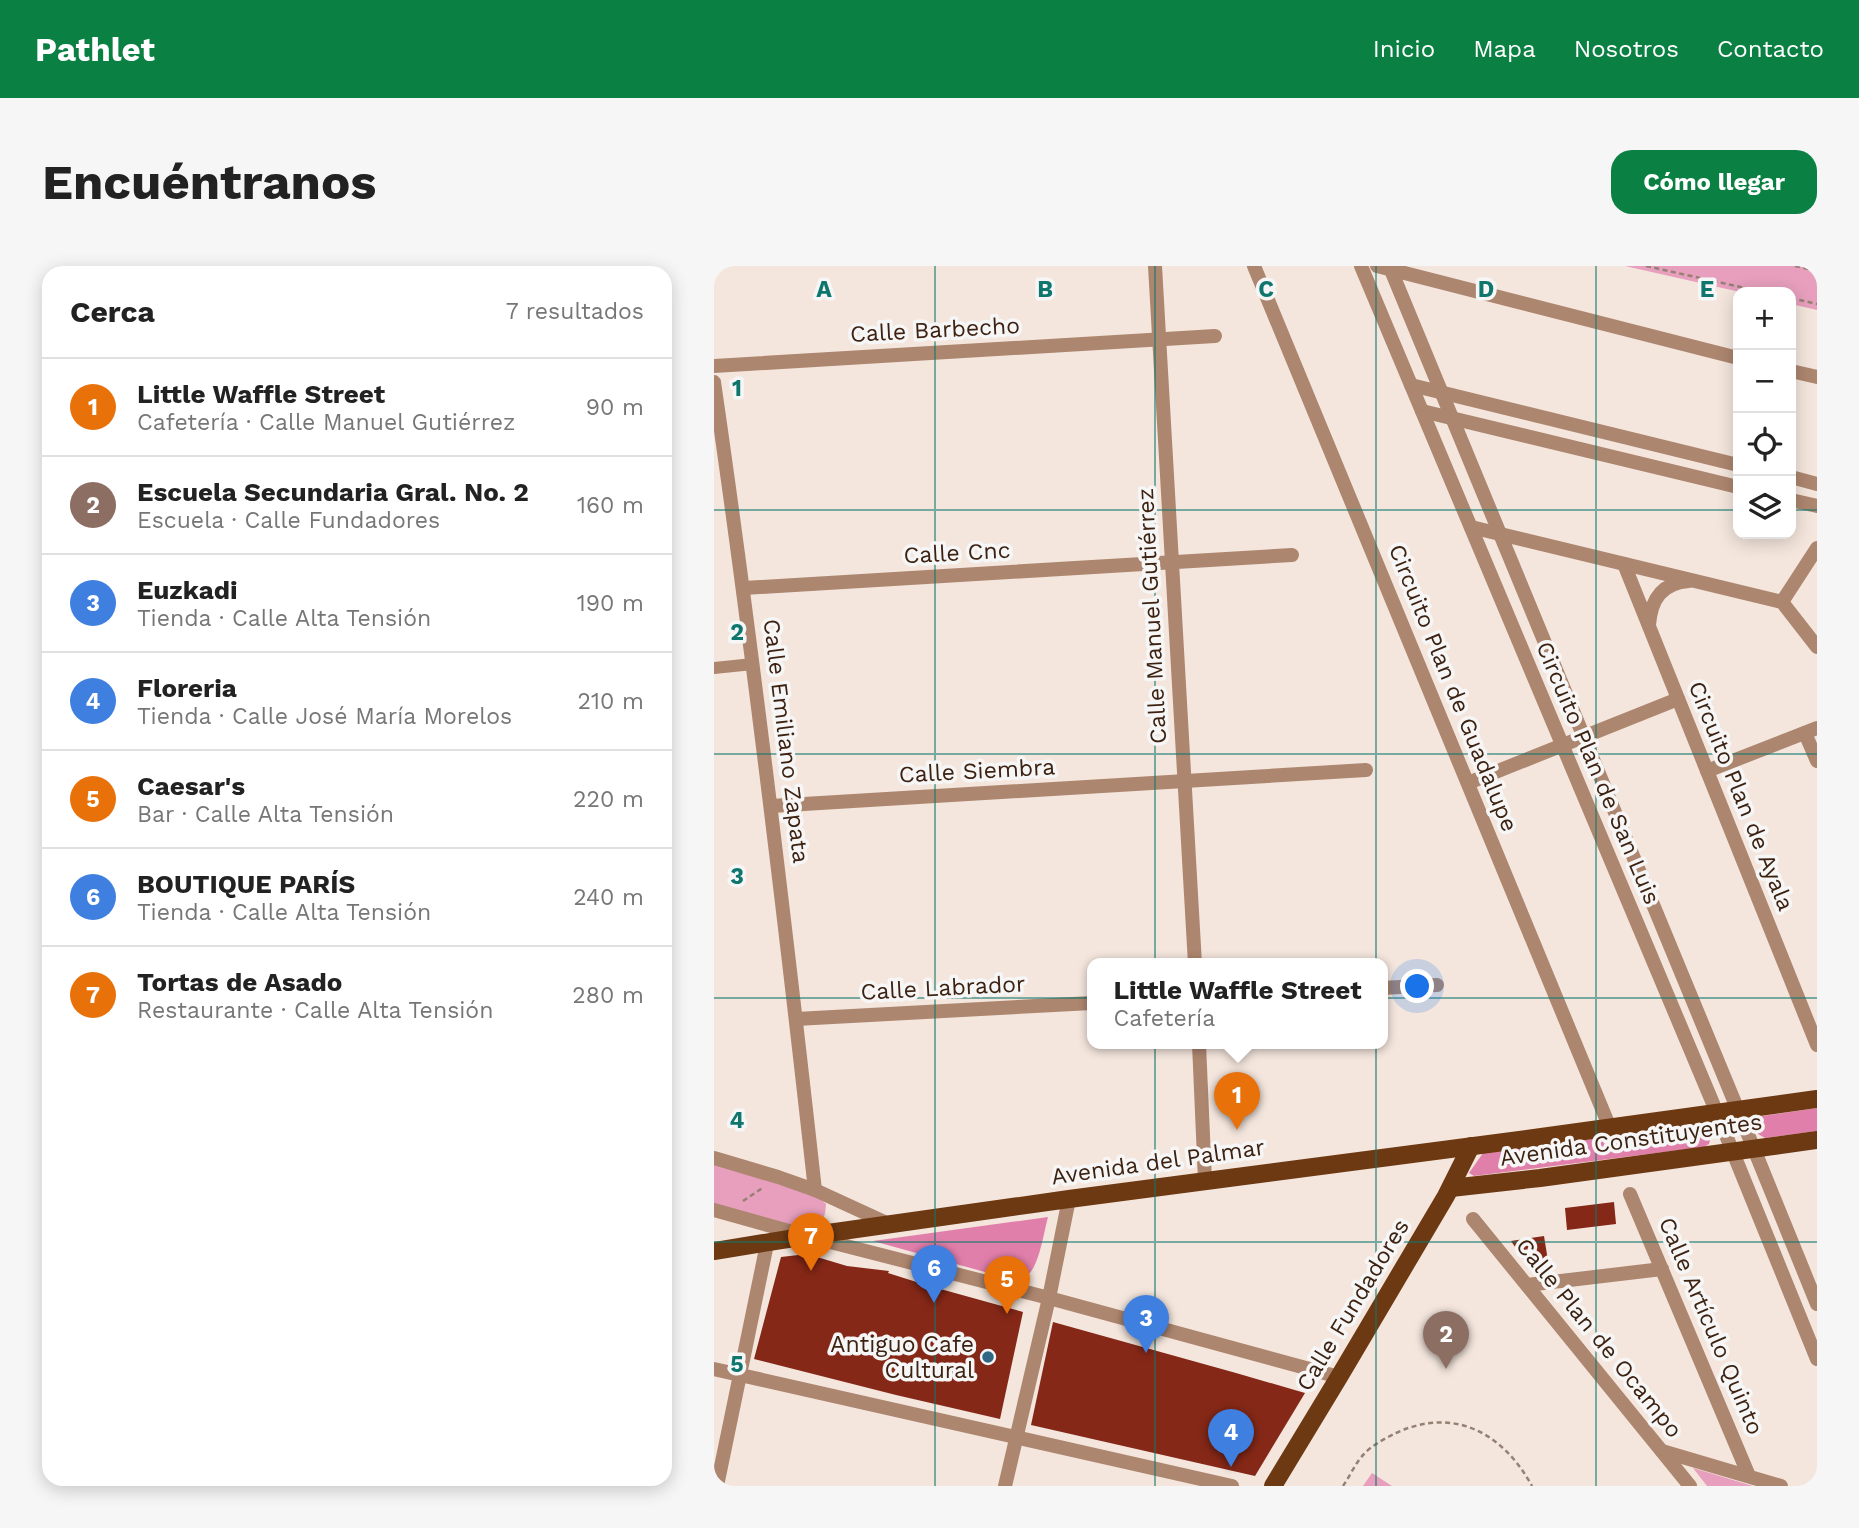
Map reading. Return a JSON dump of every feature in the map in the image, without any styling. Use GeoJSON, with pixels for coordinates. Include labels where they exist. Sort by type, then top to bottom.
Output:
{"type":"FeatureCollection","features":[{"type":"Feature","properties":{"kind":"main road","name":"Avenida Constituyentes"},"geometry":{"type":"LineString","coordinates":[[1610,1128],[1817,1099]]}},
{"type":"Feature","properties":{"kind":"main road","name":"Avenida del Palmar"},"geometry":{"type":"LineString","coordinates":[[714,1251],[1069,1199],[1610,1128]]}},
{"type":"Feature","properties":{"kind":"main road","name":"Avenida Constituyentes"},"geometry":{"type":"LineString","coordinates":[[1451,1188],[1817,1140]]}},
{"type":"Feature","properties":{"kind":"main road","name":"Calle Fundadores"},"geometry":{"type":"LineString","coordinates":[[1273,1486],[1451,1188],[1471,1146]]}},
{"type":"Feature","properties":{"kind":"street","name":"Calle Manuel Gutiérrez"},"geometry":{"type":"LineString","coordinates":[[1155,266],[1195,958]]}},
{"type":"Feature","properties":{"kind":"street","name":"Circuito Plan de Guadalupe"},"geometry":{"type":"LineString","coordinates":[[1254,266],[1610,1128]]}},
{"type":"Feature","properties":{"kind":"street","name":"Circuito Plan de San Luis"},"geometry":{"type":"LineString","coordinates":[[1362,266],[1717,1113],[1817,1359]]}},
{"type":"Feature","properties":{"kind":"street"},"geometry":{"type":"LineString","coordinates":[[1384,268],[1733,357]]}},
{"type":"Feature","properties":{"kind":"street","name":"Circuito Plan de San Luis"},"geometry":{"type":"LineString","coordinates":[[1384,268],[1442,394],[1501,534],[1817,1304]]}},
{"type":"Feature","properties":{"kind":"street","name":"Calle Barbecho"},"geometry":{"type":"LineString","coordinates":[[714,366],[1214,336]]}},
{"type":"Feature","properties":{"kind":"street"},"geometry":{"type":"LineString","coordinates":[[1796,372],[1817,377]]}},
{"type":"Feature","properties":{"kind":"street","name":"Calle Emiliano Zapata"},"geometry":{"type":"LineString","coordinates":[[714,382],[754,664],[815,1190]]}},
{"type":"Feature","properties":{"kind":"street"},"geometry":{"type":"LineString","coordinates":[[1411,385],[1733,464]]}},
{"type":"Feature","properties":{"kind":"street"},"geometry":{"type":"LineString","coordinates":[[1422,411],[1733,486]]}},
{"type":"Feature","properties":{"kind":"street"},"geometry":{"type":"LineString","coordinates":[[1796,479],[1817,484]]}},
{"type":"Feature","properties":{"kind":"street"},"geometry":{"type":"LineString","coordinates":[[1796,501],[1817,506]]}},
{"type":"Feature","properties":{"kind":"street"},"geometry":{"type":"LineString","coordinates":[[1471,527],[1782,602],[1817,647]]}},
{"type":"Feature","properties":{"kind":"street"},"geometry":{"type":"LineString","coordinates":[[1782,602],[1817,548]]}},
{"type":"Feature","properties":{"kind":"street","name":"Calle Cnc"},"geometry":{"type":"LineString","coordinates":[[744,588],[1292,555]]}},
{"type":"Feature","properties":{"kind":"street","name":"Circuito Plan de Ayala"},"geometry":{"type":"LineString","coordinates":[[1624,564],[1817,1045]]}},
{"type":"Feature","properties":{"kind":"street"},"geometry":{"type":"LineString","coordinates":[[1649,627],[1650,613],[1660,593],[1678,582],[1693,581]]}},
{"type":"Feature","properties":{"kind":"street"},"geometry":{"type":"LineString","coordinates":[[714,668],[754,664]]}},
{"type":"Feature","properties":{"kind":"street"},"geometry":{"type":"LineString","coordinates":[[1468,783],[1678,699]]}},
{"type":"Feature","properties":{"kind":"street"},"geometry":{"type":"LineString","coordinates":[[1707,771],[1811,731],[1817,761]]}},
{"type":"Feature","properties":{"kind":"street","name":"Calle Siembra"},"geometry":{"type":"LineString","coordinates":[[771,806],[1366,770]]}},
{"type":"Feature","properties":{"kind":"street"},"geometry":{"type":"LineString","coordinates":[[1388,988],[1437,985]]}},
{"type":"Feature","properties":{"kind":"street","name":"Calle Labrador"},"geometry":{"type":"LineString","coordinates":[[796,1018],[1087,1003]]}},
{"type":"Feature","properties":{"kind":"street"},"geometry":{"type":"LineString","coordinates":[[1199,1049],[1205,1181]]}},
{"type":"Feature","properties":{"kind":"street"},"geometry":{"type":"LineString","coordinates":[[714,1158],[815,1190],[889,1224]]}},
{"type":"Feature","properties":{"kind":"street","name":"Calle Artículo Quinto"},"geometry":{"type":"LineString","coordinates":[[1630,1194],[1749,1476]]}},
{"type":"Feature","properties":{"kind":"street"},"geometry":{"type":"LineString","coordinates":[[1005,1486],[1069,1199]]}},
{"type":"Feature","properties":{"kind":"street"},"geometry":{"type":"LineString","coordinates":[[720,1212],[1339,1377]]}},
{"type":"Feature","properties":{"kind":"street","name":"Calle Plan de Ocampo"},"geometry":{"type":"LineString","coordinates":[[1473,1219],[1690,1486]]}},
{"type":"Feature","properties":{"kind":"street"},"geometry":{"type":"LineString","coordinates":[[717,1486],[717,1470],[741,1375],[767,1244]]}},
{"type":"Feature","properties":{"kind":"street"},"geometry":{"type":"LineString","coordinates":[[1527,1285],[1662,1269]]}},
{"type":"Feature","properties":{"kind":"street"},"geometry":{"type":"LineString","coordinates":[[714,1368],[1232,1486]]}},
{"type":"Feature","properties":{"kind":"street"},"geometry":{"type":"LineString","coordinates":[[1662,1451],[1781,1486]]}},
{"type":"Feature","properties":{"kind":"path"},"geometry":{"type":"LineString","coordinates":[[1646,266],[1740,287]]}},
{"type":"Feature","properties":{"kind":"path"},"geometry":{"type":"LineString","coordinates":[[1796,266],[1817,271]]}},
{"type":"Feature","properties":{"kind":"path"},"geometry":{"type":"LineString","coordinates":[[1796,299],[1817,304]]}},
{"type":"Feature","properties":{"kind":"path"},"geometry":{"type":"LineString","coordinates":[[720,1212],[778,1177]]}},
{"type":"Feature","properties":{"kind":"path"},"geometry":{"type":"LineString","coordinates":[[1343,1486],[1364,1454],[1387,1437],[1429,1422],[1464,1425],[1479,1430],[1498,1443],[1519,1464],[1532,1486]]}},
{"type":"Feature","properties":{"kind":"shaded area"},"geometry":{"type":"Polygon","coordinates":[[[1625,266],[1817,266],[1817,310],[1796,305],[1796,287],[1733,287],[1733,290],[1625,266]]]}},
{"type":"Feature","properties":{"kind":"shaded area"},"geometry":{"type":"Polygon","coordinates":[[[1817,1108],[1817,1131],[1765,1138],[1758,1134],[1756,1122],[1762,1116],[1817,1108]]]}},
{"type":"Feature","properties":{"kind":"shaded area"},"geometry":{"type":"Polygon","coordinates":[[[1701,1125],[1711,1136],[1709,1144],[1704,1147],[1474,1176],[1469,1173],[1483,1153],[1701,1125]]]}},
{"type":"Feature","properties":{"kind":"shaded area"},"geometry":{"type":"Polygon","coordinates":[[[714,1164],[817,1196],[826,1204],[825,1215],[818,1224],[803,1229],[714,1204],[714,1164]]]}},
{"type":"Feature","properties":{"kind":"shaded area"},"geometry":{"type":"Polygon","coordinates":[[[1048,1217],[1031,1272],[1015,1279],[873,1241],[1048,1217]]]}},
{"type":"Feature","properties":{"kind":"shaded area"},"geometry":{"type":"Polygon","coordinates":[[[1693,1468],[1753,1486],[1707,1486],[1693,1468]]]}},
{"type":"Feature","properties":{"kind":"shaded area"},"geometry":{"type":"Polygon","coordinates":[[[1372,1473],[1392,1486],[1363,1486],[1372,1473]]]}},
{"type":"Feature","properties":{"kind":"building"},"geometry":{"type":"Polygon","coordinates":[[[1614,1202],[1616,1224],[1567,1230],[1565,1208],[1614,1202]]]}},
{"type":"Feature","properties":{"kind":"building"},"geometry":{"type":"Polygon","coordinates":[[[1544,1236],[1549,1267],[1531,1270],[1511,1241],[1544,1236]]]}},
{"type":"Feature","properties":{"kind":"building"},"geometry":{"type":"Polygon","coordinates":[[[807,1254],[847,1266],[889,1271],[888,1273],[926,1285],[1023,1312],[1000,1419],[754,1359],[781,1257],[807,1254]]]}},
{"type":"Feature","properties":{"kind":"building"},"geometry":{"type":"Polygon","coordinates":[[[1053,1322],[1305,1393],[1255,1476],[1031,1425],[1053,1322]]]}},
{"type":"Feature","properties":{"kind":"place","name":"Little Waffle Street"},"geometry":{"type":"Point","coordinates":[1237,1130]}},
{"type":"Feature","properties":{"kind":"place","name":"Tortas de Asado"},"geometry":{"type":"Point","coordinates":[811,1271]}},
{"type":"Feature","properties":{"kind":"place","name":"BOUTIQUE PARÍS"},"geometry":{"type":"Point","coordinates":[934,1303]}},
{"type":"Feature","properties":{"kind":"place","name":"Caesar's"},"geometry":{"type":"Point","coordinates":[1007,1314]}},
{"type":"Feature","properties":{"kind":"place","name":"Euzkadi"},"geometry":{"type":"Point","coordinates":[1146,1353]}},
{"type":"Feature","properties":{"kind":"place","name":"Antiguo Cafe Cultural"},"geometry":{"type":"Point","coordinates":[988,1357]}},
{"type":"Feature","properties":{"kind":"place","name":"Escuela Secundaria Gral. No. 2"},"geometry":{"type":"Point","coordinates":[1446,1369]}},
{"type":"Feature","properties":{"kind":"place","name":"Floreria"},"geometry":{"type":"Point","coordinates":[1231,1467]}}]}
